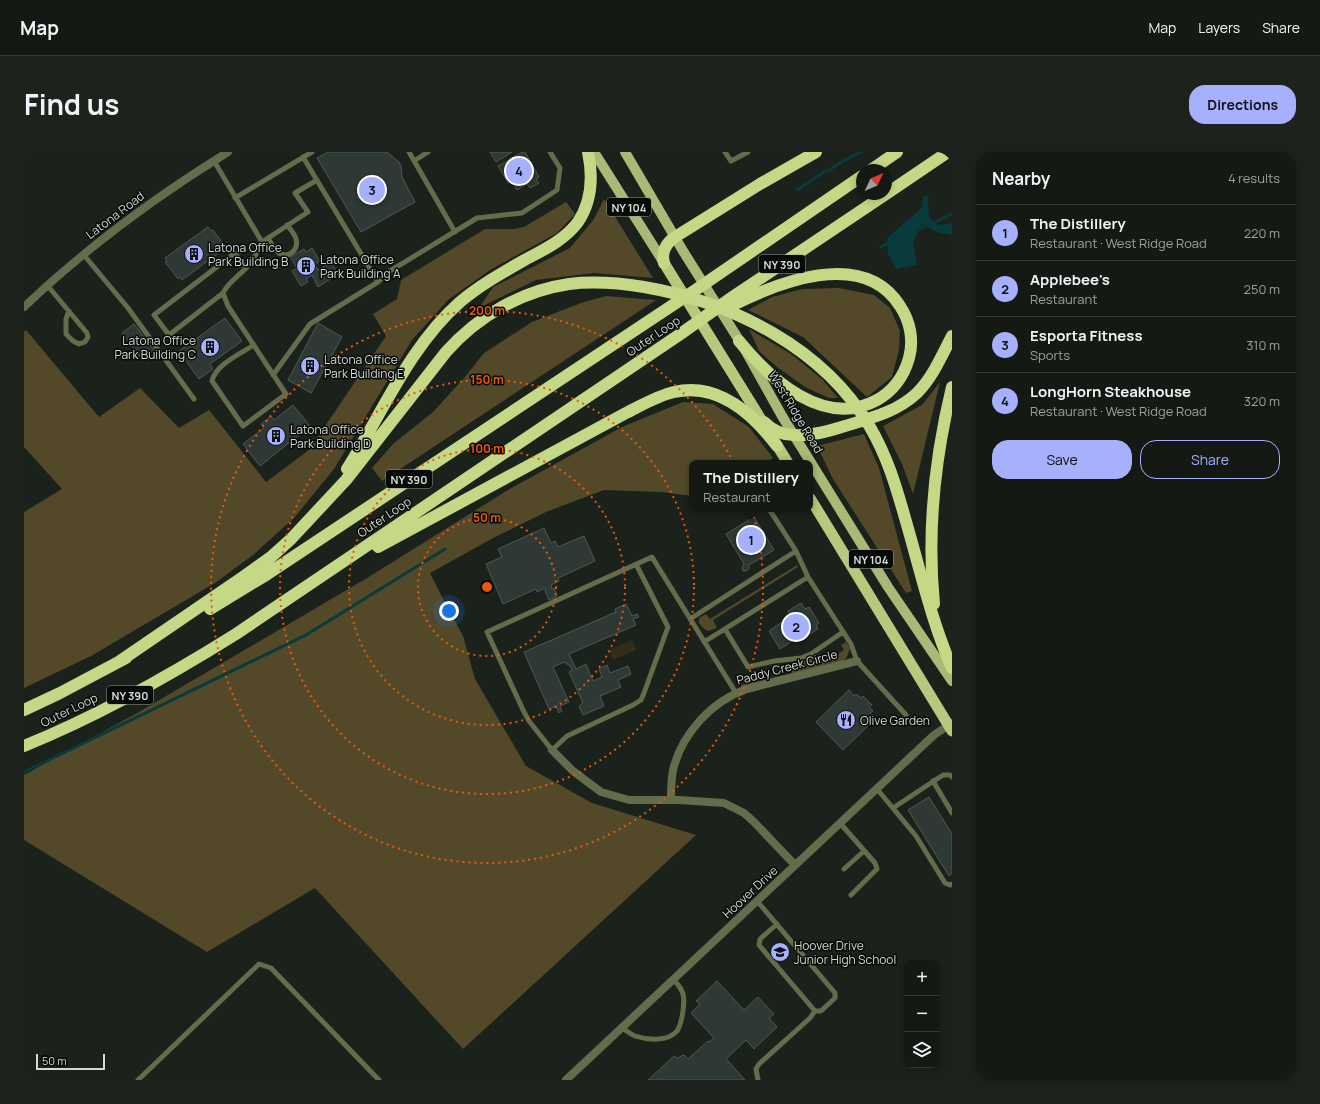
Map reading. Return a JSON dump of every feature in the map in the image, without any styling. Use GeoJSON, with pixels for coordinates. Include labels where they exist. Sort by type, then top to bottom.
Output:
{"type":"FeatureCollection","features":[{"type":"Feature","properties":{"kind":"highway"},"geometry":{"type":"LineString","coordinates":[[311,518],[355,457],[410,361],[438,324],[472,292],[499,274],[557,241],[571,230],[578,222],[585,208],[590,191],[591,174],[588,152]]}},
{"type":"Feature","properties":{"kind":"highway"},"geometry":{"type":"LineString","coordinates":[[664,263],[664,249],[669,241],[760,184],[816,152]]}},
{"type":"Feature","properties":{"kind":"highway"},"geometry":{"type":"LineString","coordinates":[[880,164],[897,152]]}},
{"type":"Feature","properties":{"kind":"highway","name":"Outer Loop"},"geometry":{"type":"LineString","coordinates":[[892,190],[948,152]]}},
{"type":"Feature","properties":{"kind":"highway","name":"Outer Loop"},"geometry":{"type":"LineString","coordinates":[[24,710],[60,693],[120,661],[266,575],[694,291],[856,180]]}},
{"type":"Feature","properties":{"kind":"highway","name":"Outer Loop"},"geometry":{"type":"LineString","coordinates":[[24,746],[98,712],[232,637],[877,200]]}},
{"type":"Feature","properties":{"kind":"highway","name":"NY 104"},"geometry":{"type":"LineString","coordinates":[[664,263],[786,460]]}},
{"type":"Feature","properties":{"kind":"highway"},"geometry":{"type":"LineString","coordinates":[[679,335],[736,304],[779,285],[806,277],[834,274],[862,278],[886,289],[904,312],[910,329],[911,339],[910,354],[906,367],[900,379],[891,390],[870,404],[844,409],[820,405],[792,392],[764,368],[739,341]]}},
{"type":"Feature","properties":{"kind":"highway"},"geometry":{"type":"LineString","coordinates":[[120,661],[263,563],[284,545],[349,476],[446,352],[460,337],[481,320],[515,300],[553,287],[589,282],[623,284],[658,290],[703,302],[732,313],[774,335],[801,352],[827,373],[844,390],[858,408],[884,452],[895,484],[930,608],[952,668]]}},
{"type":"Feature","properties":{"kind":"highway"},"geometry":{"type":"LineString","coordinates":[[761,420],[777,431],[794,435],[811,434],[830,430],[881,415],[900,406],[925,384],[952,336]]}},
{"type":"Feature","properties":{"kind":"highway"},"geometry":{"type":"LineString","coordinates":[[942,644],[937,623],[934,597],[932,558],[933,518],[940,454],[952,387]]}},
{"type":"Feature","properties":{"kind":"highway"},"geometry":{"type":"LineString","coordinates":[[305,588],[412,528],[606,424],[654,399],[670,393],[689,390],[702,391],[728,400],[750,415],[778,446]]}},
{"type":"Feature","properties":{"kind":"highway","name":"NY 104"},"geometry":{"type":"LineString","coordinates":[[813,503],[951,726]]}},
{"type":"Feature","properties":{"kind":"main road","name":"NY 104"},"geometry":{"type":"LineString","coordinates":[[594,152],[664,263]]}},
{"type":"Feature","properties":{"kind":"main road","name":"West Ridge Road"},"geometry":{"type":"LineString","coordinates":[[626,152],[683,251],[739,341],[773,401],[809,460]]}},
{"type":"Feature","properties":{"kind":"main road","name":"West Ridge Road"},"geometry":{"type":"LineString","coordinates":[[813,466],[888,587],[952,681]]}},
{"type":"Feature","properties":{"kind":"street","name":"Latona Road"},"geometry":{"type":"LineString","coordinates":[[24,307],[83,254],[185,179],[228,152]]}},
{"type":"Feature","properties":{"kind":"street","name":"Paddy Creek Circle"},"geometry":{"type":"LineString","coordinates":[[671,800],[673,769],[686,739],[712,708],[724,699],[736,693],[857,661]]}},
{"type":"Feature","properties":{"kind":"street","name":"Hoover Drive"},"geometry":{"type":"LineString","coordinates":[[566,1080],[934,735],[951,726]]}},
{"type":"Feature","properties":{"kind":"street"},"geometry":{"type":"LineString","coordinates":[[552,750],[573,771],[601,792],[629,800],[671,800],[724,803],[744,813],[795,865]]}},
{"type":"Feature","properties":{"kind":"lane"},"geometry":{"type":"LineString","coordinates":[[235,198],[312,152]]}},
{"type":"Feature","properties":{"kind":"lane"},"geometry":{"type":"LineString","coordinates":[[409,152],[455,232]]}},
{"type":"Feature","properties":{"kind":"lane"},"geometry":{"type":"LineString","coordinates":[[414,160],[428,152]]}},
{"type":"Feature","properties":{"kind":"lane"},"geometry":{"type":"LineString","coordinates":[[273,375],[310,324],[378,282],[390,271],[477,218],[522,213],[557,190],[560,168],[550,152]]}},
{"type":"Feature","properties":{"kind":"lane"},"geometry":{"type":"LineString","coordinates":[[725,152],[731,161],[748,152]]}},
{"type":"Feature","properties":{"kind":"lane"},"geometry":{"type":"LineString","coordinates":[[303,158],[378,282]]}},
{"type":"Feature","properties":{"kind":"lane"},"geometry":{"type":"LineString","coordinates":[[214,161],[262,242]]}},
{"type":"Feature","properties":{"kind":"lane"},"geometry":{"type":"LineString","coordinates":[[246,268],[234,253],[154,315],[170,335],[223,293],[226,286],[246,268],[257,253],[262,242],[308,212],[295,193],[317,180]]}},
{"type":"Feature","properties":{"kind":"lane"},"geometry":{"type":"LineString","coordinates":[[268,238],[278,253],[290,254],[296,248],[297,240],[287,225]]}},
{"type":"Feature","properties":{"kind":"lane"},"geometry":{"type":"LineString","coordinates":[[83,254],[128,308],[194,399]]}},
{"type":"Feature","properties":{"kind":"lane"},"geometry":{"type":"LineString","coordinates":[[47,285],[69,311],[87,333],[88,337],[85,342],[79,344],[73,341],[66,334],[66,319],[69,311]]}},
{"type":"Feature","properties":{"kind":"lane"},"geometry":{"type":"LineString","coordinates":[[223,293],[228,306],[254,345],[273,375],[286,394],[243,426],[212,381],[213,375],[218,368],[254,345]]}},
{"type":"Feature","properties":{"kind":"lane"},"geometry":{"type":"LineString","coordinates":[[771,512],[796,551],[808,577],[851,644],[857,661],[906,715]]}},
{"type":"Feature","properties":{"kind":"lane"},"geometry":{"type":"LineString","coordinates":[[690,619],[796,551]]}},
{"type":"Feature","properties":{"kind":"lane"},"geometry":{"type":"LineString","coordinates":[[636,564],[668,627],[644,693],[640,700],[633,706],[566,736],[552,750],[529,721],[487,632],[636,564],[652,557],[736,693]]}},
{"type":"Feature","properties":{"kind":"lane"},"geometry":{"type":"LineString","coordinates":[[704,642],[808,577]]}},
{"type":"Feature","properties":{"kind":"lane"},"geometry":{"type":"LineString","coordinates":[[725,629],[748,667],[774,661],[801,658],[811,654],[843,632]]}},
{"type":"Feature","properties":{"kind":"lane"},"geometry":{"type":"LineString","coordinates":[[893,808],[943,775],[950,775],[952,777]]}},
{"type":"Feature","properties":{"kind":"lane"},"geometry":{"type":"LineString","coordinates":[[933,782],[952,813]]}},
{"type":"Feature","properties":{"kind":"lane"},"geometry":{"type":"LineString","coordinates":[[877,789],[916,836],[945,883],[950,885],[952,884]]}},
{"type":"Feature","properties":{"kind":"lane"},"geometry":{"type":"LineString","coordinates":[[840,823],[875,863],[877,869],[851,895]]}},
{"type":"Feature","properties":{"kind":"lane"},"geometry":{"type":"LineString","coordinates":[[844,869],[864,851]]}},
{"type":"Feature","properties":{"kind":"lane"},"geometry":{"type":"LineString","coordinates":[[758,901],[835,993],[835,998],[820,1011],[815,1011],[810,1018],[759,1064],[756,1069],[758,1080]]}},
{"type":"Feature","properties":{"kind":"lane"},"geometry":{"type":"LineString","coordinates":[[777,924],[760,940],[759,945],[815,1011]]}},
{"type":"Feature","properties":{"kind":"lane"},"geometry":{"type":"LineString","coordinates":[[138,1080],[259,964],[271,968],[379,1080]]}},
{"type":"Feature","properties":{"kind":"lane"},"geometry":{"type":"LineString","coordinates":[[622,1028],[636,1036],[648,1038],[666,1038],[676,1032],[682,1018],[684,997],[683,992],[674,980]]}},
{"type":"Feature","properties":{"kind":"shaded area"},"geometry":{"type":"Polygon","coordinates":[[[604,199],[653,278],[594,273],[536,280],[479,308],[493,287],[570,248],[594,219],[604,199]]]}},
{"type":"Feature","properties":{"kind":"shaded area"},"geometry":{"type":"Polygon","coordinates":[[[566,202],[575,214],[557,233],[490,270],[448,300],[412,340],[334,469],[294,518],[253,555],[215,583],[91,656],[24,688],[24,512],[62,489],[24,447],[24,332],[26,330],[99,417],[140,388],[179,428],[209,410],[266,482],[309,450],[386,336],[373,314],[397,299],[401,280],[485,229],[514,229],[524,227],[566,202]]]}},
{"type":"Feature","properties":{"kind":"shaded area"},"geometry":{"type":"Polygon","coordinates":[[[839,288],[874,295],[890,308],[900,331],[899,350],[892,377],[867,397],[803,337],[748,310],[772,297],[802,289],[839,288]]]}},
{"type":"Feature","properties":{"kind":"shaded area"},"geometry":{"type":"Polygon","coordinates":[[[606,296],[656,300],[382,481],[372,468],[393,444],[433,412],[465,377],[484,353],[532,322],[581,303],[606,296]]]}},
{"type":"Feature","properties":{"kind":"shaded area"},"geometry":{"type":"Polygon","coordinates":[[[749,329],[791,354],[822,379],[838,398],[829,398],[805,387],[777,367],[759,351],[749,329]]]}},
{"type":"Feature","properties":{"kind":"shaded area"},"geometry":{"type":"Polygon","coordinates":[[[940,382],[913,494],[902,464],[883,426],[922,405],[940,382]]]}},
{"type":"Feature","properties":{"kind":"shaded area"},"geometry":{"type":"Polygon","coordinates":[[[683,402],[713,404],[749,427],[773,458],[770,460],[689,460],[689,496],[662,492],[604,490],[546,512],[495,537],[430,573],[463,636],[475,679],[526,766],[592,803],[696,835],[463,1049],[315,888],[207,952],[24,840],[24,775],[139,712],[367,578],[508,490],[622,427],[683,402]]]}},
{"type":"Feature","properties":{"kind":"shaded area"},"geometry":{"type":"Polygon","coordinates":[[[864,434],[879,468],[912,591],[906,593],[833,479],[817,446],[864,434]]]}},
{"type":"Feature","properties":{"kind":"shaded area"},"geometry":{"type":"Polygon","coordinates":[[[797,565],[798,567],[713,620],[717,628],[708,631],[699,623],[699,618],[706,614],[710,619],[797,565]]]}},
{"type":"Feature","properties":{"kind":"shaded area"},"geometry":{"type":"Polygon","coordinates":[[[632,640],[636,650],[613,660],[609,650],[632,640]]]}},
{"type":"Feature","properties":{"kind":"shaded area"},"geometry":{"type":"Polygon","coordinates":[[[846,642],[850,648],[847,657],[843,661],[741,687],[740,685],[792,673],[788,665],[812,658],[818,654],[825,663],[844,650],[841,645],[846,642]]]}},
{"type":"Feature","properties":{"kind":"water"},"geometry":{"type":"Polygon","coordinates":[[[923,195],[928,197],[929,217],[938,225],[952,223],[952,235],[937,232],[922,224],[913,242],[917,265],[896,269],[888,254],[887,238],[922,208],[923,195]]]}},
{"type":"Feature","properties":{"kind":"building"},"geometry":{"type":"Polygon","coordinates":[[[328,152],[387,152],[399,162],[402,177],[415,202],[361,232],[317,158],[328,152]]]}},
{"type":"Feature","properties":{"kind":"building"},"geometry":{"type":"Polygon","coordinates":[[[490,152],[512,152],[496,162],[490,152]]]}},
{"type":"Feature","properties":{"kind":"building"},"geometry":{"type":"Polygon","coordinates":[[[522,152],[525,152],[539,177],[536,179],[539,183],[530,188],[527,184],[517,190],[512,181],[508,183],[498,166],[522,152]]]}},
{"type":"Feature","properties":{"kind":"building","name":"Latona Office Park Building B"},"geometry":{"type":"Polygon","coordinates":[[[208,227],[211,231],[213,230],[224,245],[222,247],[224,249],[182,280],[180,277],[178,279],[165,262],[167,261],[165,258],[208,227]]]}},
{"type":"Feature","properties":{"kind":"building","name":"Latona Office Park Building A"},"geometry":{"type":"Polygon","coordinates":[[[312,248],[320,261],[315,265],[318,270],[331,262],[338,274],[318,287],[312,275],[306,279],[308,282],[301,286],[292,271],[297,268],[290,257],[304,249],[306,252],[312,248]]]}},
{"type":"Feature","properties":{"kind":"building","name":"Latona Office Park Building C"},"geometry":{"type":"Polygon","coordinates":[[[225,318],[242,341],[210,364],[213,369],[199,379],[179,351],[225,318]]]}},
{"type":"Feature","properties":{"kind":"building","name":"Latona Office Park Building E"},"geometry":{"type":"Polygon","coordinates":[[[318,323],[342,337],[311,393],[288,380],[318,323]]]}},
{"type":"Feature","properties":{"kind":"building"},"geometry":{"type":"Polygon","coordinates":[[[134,324],[154,350],[142,359],[122,333],[134,324]]]}},
{"type":"Feature","properties":{"kind":"building","name":"Latona Office Park Building D"},"geometry":{"type":"Polygon","coordinates":[[[293,405],[310,426],[260,466],[243,444],[264,428],[261,424],[271,416],[274,420],[293,405]]]}},
{"type":"Feature","properties":{"kind":"building"},"geometry":{"type":"Polygon","coordinates":[[[754,517],[774,550],[749,565],[749,569],[743,571],[742,568],[744,564],[726,534],[754,517]]]}},
{"type":"Feature","properties":{"kind":"building"},"geometry":{"type":"Polygon","coordinates":[[[544,528],[551,543],[555,541],[558,547],[584,536],[595,561],[558,578],[559,581],[551,585],[557,596],[549,600],[545,588],[537,592],[536,589],[503,604],[486,564],[502,557],[498,549],[544,528]]]}},
{"type":"Feature","properties":{"kind":"building"},"geometry":{"type":"Polygon","coordinates":[[[801,603],[805,609],[809,607],[819,623],[816,625],[818,629],[797,642],[795,639],[780,649],[769,631],[791,616],[788,611],[801,603]]]}},
{"type":"Feature","properties":{"kind":"building"},"geometry":{"type":"Polygon","coordinates":[[[626,604],[632,616],[637,614],[639,617],[633,619],[636,625],[569,654],[576,669],[586,664],[593,681],[602,677],[599,669],[607,665],[610,673],[628,666],[631,674],[618,680],[621,687],[600,696],[604,706],[583,715],[579,706],[583,703],[569,672],[572,670],[570,666],[564,662],[553,667],[569,702],[560,706],[562,711],[559,713],[556,706],[549,709],[524,652],[616,612],[615,609],[626,604]]]}},
{"type":"Feature","properties":{"kind":"building","name":"Olive Garden"},"geometry":{"type":"Polygon","coordinates":[[[849,690],[854,696],[856,694],[861,698],[863,696],[872,705],[869,707],[873,711],[870,713],[876,718],[843,750],[816,722],[849,690]]]}},
{"type":"Feature","properties":{"kind":"building"},"geometry":{"type":"Polygon","coordinates":[[[929,797],[952,834],[952,873],[949,876],[908,810],[929,797]]]}},
{"type":"Feature","properties":{"kind":"building"},"geometry":{"type":"Polygon","coordinates":[[[717,981],[744,1010],[758,997],[774,1014],[769,1018],[777,1027],[754,1049],[746,1040],[726,1059],[745,1080],[648,1080],[674,1056],[677,1058],[684,1055],[688,1059],[708,1041],[709,1042],[714,1038],[691,1013],[700,1004],[696,1001],[717,981]]]}},
{"type":"Feature","properties":{"kind":"waterway"},"geometry":{"type":"LineString","coordinates":[[797,190],[827,170],[829,171],[840,163],[861,152]]}},
{"type":"Feature","properties":{"kind":"waterway"},"geometry":{"type":"LineString","coordinates":[[917,230],[952,214]]}},
{"type":"Feature","properties":{"kind":"waterway"},"geometry":{"type":"LineString","coordinates":[[881,247],[890,242]]}},
{"type":"Feature","properties":{"kind":"waterway"},"geometry":{"type":"LineString","coordinates":[[24,772],[306,635],[445,549]]}},
{"type":"Feature","properties":{"kind":"place","name":"LongHorn Steakhouse"},"geometry":{"type":"Point","coordinates":[519,171]}},
{"type":"Feature","properties":{"kind":"place","name":"Esporta Fitness"},"geometry":{"type":"Point","coordinates":[372,190]}},
{"type":"Feature","properties":{"kind":"place","name":"Latona Office Park Building B"},"geometry":{"type":"Point","coordinates":[194,254]}},
{"type":"Feature","properties":{"kind":"place","name":"Latona Office Park Building A"},"geometry":{"type":"Point","coordinates":[306,266]}},
{"type":"Feature","properties":{"kind":"place","name":"Latona Office Park Building C"},"geometry":{"type":"Point","coordinates":[210,347]}},
{"type":"Feature","properties":{"kind":"place","name":"Latona Office Park Building E"},"geometry":{"type":"Point","coordinates":[310,366]}},
{"type":"Feature","properties":{"kind":"place","name":"Latona Office Park Building D"},"geometry":{"type":"Point","coordinates":[276,436]}},
{"type":"Feature","properties":{"kind":"place","name":"The Distillery"},"geometry":{"type":"Point","coordinates":[751,540]}},
{"type":"Feature","properties":{"kind":"place","name":"Applebee's"},"geometry":{"type":"Point","coordinates":[796,627]}},
{"type":"Feature","properties":{"kind":"place","name":"Olive Garden"},"geometry":{"type":"Point","coordinates":[846,720]}},
{"type":"Feature","properties":{"kind":"place","name":"Hoover Drive Junior High School"},"geometry":{"type":"Point","coordinates":[780,952]}}]}
